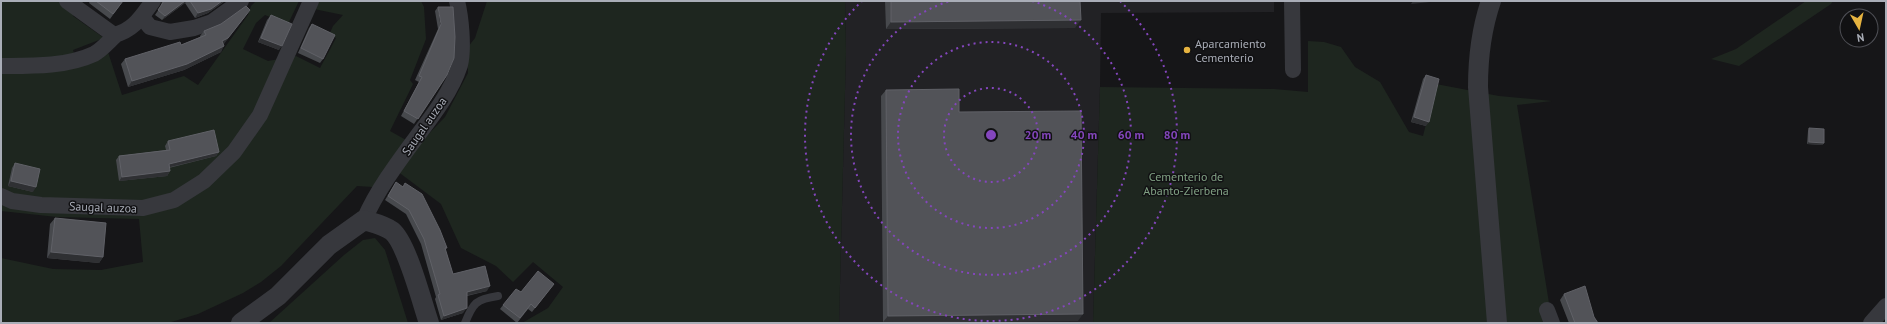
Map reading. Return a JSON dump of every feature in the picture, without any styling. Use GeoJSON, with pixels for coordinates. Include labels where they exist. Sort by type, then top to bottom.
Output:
{"type":"FeatureCollection","features":[{"type":"Feature","properties":{"kind":"street"},"geometry":{"type":"LineString","coordinates":[[67,1],[114,34],[117,34]]}},
{"type":"Feature","properties":{"kind":"street"},"geometry":{"type":"LineString","coordinates":[[1,66],[36,66],[79,59],[95,54],[117,34],[127,31],[142,17],[153,1]]}},
{"type":"Feature","properties":{"kind":"street"},"geometry":{"type":"LineString","coordinates":[[142,17],[150,27],[170,32],[194,28],[212,22],[241,1]]}},
{"type":"Feature","properties":{"kind":"street","name":"Saugal auzoa"},"geometry":{"type":"LineString","coordinates":[[1,196],[12,201],[41,205],[143,208],[174,200],[204,181],[234,152],[260,115],[311,1]]}},
{"type":"Feature","properties":{"kind":"street","name":"Saugal auzoa"},"geometry":{"type":"LineString","coordinates":[[364,220],[372,201],[441,104],[460,64],[462,28],[457,1]]}},
{"type":"Feature","properties":{"kind":"street"},"geometry":{"type":"LineString","coordinates":[[1292,1],[1293,70]]}},
{"type":"Feature","properties":{"kind":"street"},"geometry":{"type":"LineString","coordinates":[[1491,1],[1483,22],[1478,56],[1478,87],[1498,323]]}},
{"type":"Feature","properties":{"kind":"street"},"geometry":{"type":"LineString","coordinates":[[241,323],[278,296],[330,245],[364,220],[381,224],[394,232],[403,245],[429,323]]}},
{"type":"Feature","properties":{"kind":"lane"},"geometry":{"type":"LineString","coordinates":[[465,323],[471,308],[476,302],[484,298],[498,296]]}},
{"type":"Feature","properties":{"kind":"shaded area"},"geometry":{"type":"Polygon","coordinates":[[[845,1],[1274,1],[1274,12],[1101,13],[1093,323],[839,323],[846,52],[845,1]]]}},
{"type":"Feature","properties":{"kind":"green space"},"geometry":{"type":"Polygon","coordinates":[[[1,1],[84,1],[73,16],[104,38],[73,50],[78,66],[108,52],[122,95],[184,76],[198,85],[248,15],[251,6],[256,1],[299,1],[288,24],[265,15],[256,23],[243,49],[268,61],[296,56],[320,68],[336,38],[329,35],[333,26],[343,15],[314,9],[317,1],[421,1],[424,7],[426,39],[410,80],[413,84],[390,131],[406,140],[420,143],[445,117],[468,73],[468,47],[475,38],[487,1],[845,1],[846,52],[839,323],[522,323],[548,308],[563,287],[533,262],[513,282],[496,266],[461,248],[441,204],[389,165],[373,187],[357,186],[281,266],[261,282],[243,293],[198,314],[168,323],[1,323],[1,258],[53,269],[101,270],[143,262],[139,219],[57,217],[1,211],[1,1]]]}},
{"type":"Feature","properties":{"kind":"green space"},"geometry":{"type":"Polygon","coordinates":[[[1806,1],[1833,1],[1831,4],[1739,66],[1711,59],[1736,49],[1806,1]]]}},
{"type":"Feature","properties":{"kind":"green space","name":"Cementerio de Abanto-Zierbena"},"geometry":{"type":"Polygon","coordinates":[[[1308,41],[1324,42],[1341,47],[1355,67],[1380,82],[1409,132],[1423,136],[1436,84],[1499,96],[1552,101],[1517,105],[1549,303],[1554,323],[1093,323],[1100,87],[1274,89],[1308,92],[1308,41]]]}},
{"type":"Feature","properties":{"kind":"green space"},"geometry":{"type":"Polygon","coordinates":[[[375,238],[385,250],[408,323],[269,323],[344,255],[363,240],[375,238]]]}},
{"type":"Feature","properties":{"kind":"building"},"geometry":{"type":"Polygon","coordinates":[[[96,1],[123,1],[113,14],[96,1]]]}},
{"type":"Feature","properties":{"kind":"building"},"geometry":{"type":"Polygon","coordinates":[[[164,1],[185,1],[165,16],[158,10],[164,1]]]}},
{"type":"Feature","properties":{"kind":"building"},"geometry":{"type":"Polygon","coordinates":[[[190,1],[222,1],[211,9],[198,13],[190,1]]]}},
{"type":"Feature","properties":{"kind":"building"},"geometry":{"type":"Polygon","coordinates":[[[891,1],[1080,1],[1081,20],[891,22],[891,1]]]}},
{"type":"Feature","properties":{"kind":"building"},"geometry":{"type":"Polygon","coordinates":[[[246,6],[250,10],[228,38],[222,41],[224,46],[187,64],[132,81],[125,59],[180,42],[181,45],[206,35],[204,31],[221,24],[246,6]]]}},
{"type":"Feature","properties":{"kind":"building"},"geometry":{"type":"Polygon","coordinates":[[[438,7],[453,7],[455,37],[454,58],[447,75],[418,119],[404,111],[422,77],[419,76],[441,24],[438,7]]]}},
{"type":"Feature","properties":{"kind":"building"},"geometry":{"type":"Polygon","coordinates":[[[271,15],[292,24],[282,46],[261,38],[271,15]]]}},
{"type":"Feature","properties":{"kind":"building"},"geometry":{"type":"Polygon","coordinates":[[[312,24],[335,35],[323,59],[301,48],[312,24]]]}},
{"type":"Feature","properties":{"kind":"building"},"geometry":{"type":"Polygon","coordinates":[[[1426,75],[1439,79],[1429,122],[1414,117],[1426,75]]]}},
{"type":"Feature","properties":{"kind":"building"},"geometry":{"type":"Polygon","coordinates":[[[959,89],[959,112],[1081,111],[1083,314],[888,316],[886,90],[959,89]]]}},
{"type":"Feature","properties":{"kind":"building"},"geometry":{"type":"Polygon","coordinates":[[[1809,128],[1824,129],[1824,143],[1809,142],[1809,128]]]}},
{"type":"Feature","properties":{"kind":"building"},"geometry":{"type":"Polygon","coordinates":[[[214,130],[219,152],[169,164],[170,171],[122,177],[119,156],[170,150],[168,141],[214,130]]]}},
{"type":"Feature","properties":{"kind":"building"},"geometry":{"type":"Polygon","coordinates":[[[15,163],[40,169],[36,187],[11,181],[15,163]]]}},
{"type":"Feature","properties":{"kind":"building"},"geometry":{"type":"Polygon","coordinates":[[[396,182],[403,187],[405,183],[422,194],[440,230],[447,248],[445,248],[453,274],[485,266],[490,286],[467,292],[467,308],[444,316],[438,295],[440,294],[424,239],[409,210],[388,196],[396,182]]]}},
{"type":"Feature","properties":{"kind":"building"},"geometry":{"type":"Polygon","coordinates":[[[55,218],[106,223],[103,257],[51,252],[55,218]]]}},
{"type":"Feature","properties":{"kind":"building"},"geometry":{"type":"Polygon","coordinates":[[[538,271],[554,284],[535,308],[531,304],[520,318],[503,305],[516,289],[521,292],[538,271]]]}},
{"type":"Feature","properties":{"kind":"building"},"geometry":{"type":"Polygon","coordinates":[[[1585,286],[1594,317],[1598,323],[1575,323],[1564,294],[1585,286]]]}},
{"type":"Feature","properties":{"kind":"place","name":"Aparcamiento Cementerio"},"geometry":{"type":"Point","coordinates":[1187,50]}}]}
